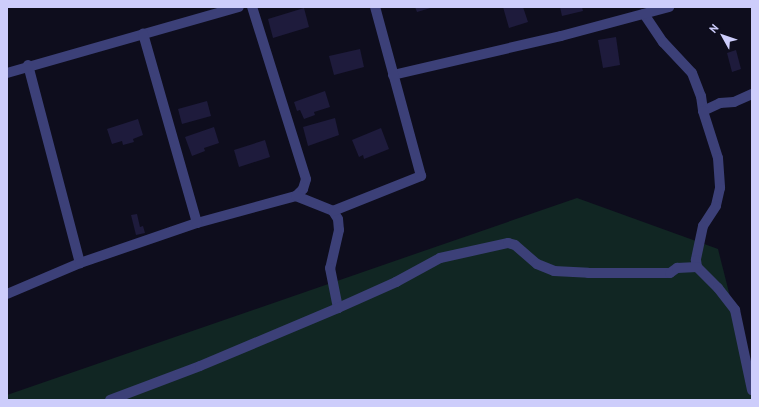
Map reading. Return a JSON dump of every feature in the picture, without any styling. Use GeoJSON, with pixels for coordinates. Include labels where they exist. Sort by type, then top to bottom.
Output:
{"type":"FeatureCollection","features":[{"type":"Feature","properties":{"kind":"street"},"geometry":{"type":"LineString","coordinates":[[7,73],[239,7]]}},
{"type":"Feature","properties":{"kind":"street"},"geometry":{"type":"LineString","coordinates":[[7,294],[80,263],[197,223],[296,196],[303,189],[306,179],[252,7]]}},
{"type":"Feature","properties":{"kind":"street"},"geometry":{"type":"LineString","coordinates":[[333,210],[421,176],[375,7]]}},
{"type":"Feature","properties":{"kind":"street"},"geometry":{"type":"LineString","coordinates":[[393,75],[561,36],[669,7]]}},
{"type":"Feature","properties":{"kind":"street"},"geometry":{"type":"LineString","coordinates":[[644,14],[663,42],[692,74],[701,96],[703,111],[718,158],[720,188],[716,206],[703,226],[696,260],[697,267],[718,288],[735,310],[752,390]]}},
{"type":"Feature","properties":{"kind":"street"},"geometry":{"type":"LineString","coordinates":[[143,34],[197,223]]}},
{"type":"Feature","properties":{"kind":"street"},"geometry":{"type":"LineString","coordinates":[[28,66],[80,263]]}},
{"type":"Feature","properties":{"kind":"street"},"geometry":{"type":"LineString","coordinates":[[703,111],[720,103],[734,102],[752,94]]}},
{"type":"Feature","properties":{"kind":"street"},"geometry":{"type":"LineString","coordinates":[[296,196],[333,210],[338,219],[339,230],[330,268],[338,308]]}},
{"type":"Feature","properties":{"kind":"street"},"geometry":{"type":"LineString","coordinates":[[110,400],[200,366],[338,308],[396,282],[440,258],[508,244],[515,245],[541,266],[554,271],[588,273],[670,273],[677,268],[697,267]]}},
{"type":"Feature","properties":{"kind":"green space"},"geometry":{"type":"Polygon","coordinates":[[[577,198],[718,249],[752,384],[752,400],[7,400],[7,395],[577,198]]]}},
{"type":"Feature","properties":{"kind":"building"},"geometry":{"type":"Polygon","coordinates":[[[415,7],[434,7],[417,12],[415,7]]]}},
{"type":"Feature","properties":{"kind":"building"},"geometry":{"type":"Polygon","coordinates":[[[503,7],[523,7],[528,22],[509,28],[503,7]]]}},
{"type":"Feature","properties":{"kind":"building"},"geometry":{"type":"Polygon","coordinates":[[[560,7],[582,7],[583,11],[562,16],[560,7]]]}},
{"type":"Feature","properties":{"kind":"building"},"geometry":{"type":"Polygon","coordinates":[[[304,8],[309,27],[273,38],[268,19],[304,8]]]}},
{"type":"Feature","properties":{"kind":"building"},"geometry":{"type":"Polygon","coordinates":[[[616,37],[620,65],[603,68],[598,40],[616,37]]]}},
{"type":"Feature","properties":{"kind":"building"},"geometry":{"type":"Polygon","coordinates":[[[360,49],[364,67],[334,75],[329,56],[360,49]]]}},
{"type":"Feature","properties":{"kind":"building"},"geometry":{"type":"Polygon","coordinates":[[[736,50],[741,69],[732,72],[727,53],[736,50]]]}},
{"type":"Feature","properties":{"kind":"building"},"geometry":{"type":"Polygon","coordinates":[[[325,91],[330,107],[314,112],[315,115],[304,119],[300,110],[297,111],[294,102],[325,91]]]}},
{"type":"Feature","properties":{"kind":"building"},"geometry":{"type":"Polygon","coordinates":[[[207,101],[211,116],[182,124],[178,109],[207,101]]]}},
{"type":"Feature","properties":{"kind":"building"},"geometry":{"type":"Polygon","coordinates":[[[335,118],[339,135],[308,146],[303,127],[335,118]]]}},
{"type":"Feature","properties":{"kind":"building"},"geometry":{"type":"Polygon","coordinates":[[[138,119],[143,135],[133,139],[134,142],[123,145],[122,141],[112,144],[107,129],[138,119]]]}},
{"type":"Feature","properties":{"kind":"building"},"geometry":{"type":"Polygon","coordinates":[[[214,127],[219,143],[204,148],[205,151],[192,156],[185,137],[214,127]]]}},
{"type":"Feature","properties":{"kind":"building"},"geometry":{"type":"Polygon","coordinates":[[[381,128],[389,149],[364,159],[363,155],[359,157],[352,140],[381,128]]]}},
{"type":"Feature","properties":{"kind":"building"},"geometry":{"type":"Polygon","coordinates":[[[265,140],[270,157],[239,167],[234,150],[265,140]]]}},
{"type":"Feature","properties":{"kind":"building"},"geometry":{"type":"Polygon","coordinates":[[[137,214],[140,227],[143,226],[145,233],[136,235],[131,215],[137,214]]]}}]}
